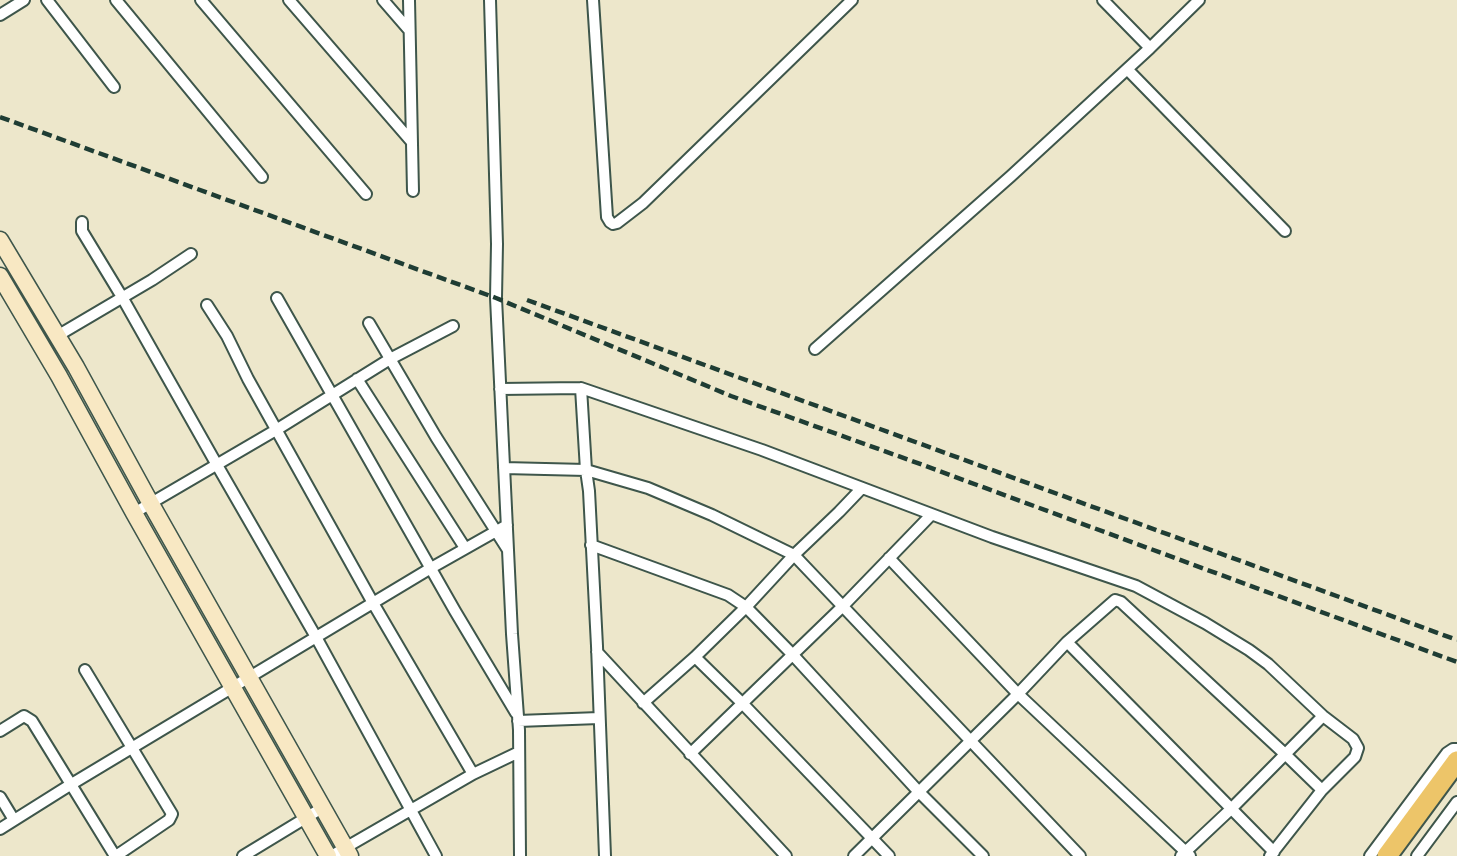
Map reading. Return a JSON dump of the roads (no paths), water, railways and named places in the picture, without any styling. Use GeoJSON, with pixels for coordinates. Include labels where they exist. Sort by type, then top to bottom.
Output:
{"type":"FeatureCollection","features":[{"type":"Feature","properties":{"kind":"highway"},"geometry":{"type":"LineString","coordinates":[[1387,856],[1457,761]]}},
{"type":"Feature","properties":{"kind":"main road"},"geometry":{"type":"LineString","coordinates":[[0,240],[57,336],[322,808],[339,854]]}},
{"type":"Feature","properties":{"kind":"main road"},"geometry":{"type":"LineString","coordinates":[[0,276],[59,376],[306,817],[339,854]]}},
{"type":"Feature","properties":{"kind":"street"},"geometry":{"type":"LineString","coordinates":[[0,15],[24,0]]}},
{"type":"Feature","properties":{"kind":"street"},"geometry":{"type":"LineString","coordinates":[[47,0],[114,87]]}},
{"type":"Feature","properties":{"kind":"street"},"geometry":{"type":"LineString","coordinates":[[116,0],[262,177]]}},
{"type":"Feature","properties":{"kind":"street"},"geometry":{"type":"LineString","coordinates":[[201,0],[366,194]]}},
{"type":"Feature","properties":{"kind":"street"},"geometry":{"type":"LineString","coordinates":[[289,0],[411,141]]}},
{"type":"Feature","properties":{"kind":"street"},"geometry":{"type":"LineString","coordinates":[[383,0],[409,30]]}},
{"type":"Feature","properties":{"kind":"street"},"geometry":{"type":"LineString","coordinates":[[409,0],[412,191]]}},
{"type":"Feature","properties":{"kind":"street"},"geometry":{"type":"LineString","coordinates":[[490,0],[496,298],[518,718],[520,856]]}},
{"type":"Feature","properties":{"kind":"street"},"geometry":{"type":"LineString","coordinates":[[593,0],[607,217],[613,224],[643,203],[852,0]]}},
{"type":"Feature","properties":{"kind":"street"},"geometry":{"type":"LineString","coordinates":[[1103,0],[1150,48]]}},
{"type":"Feature","properties":{"kind":"street"},"geometry":{"type":"LineString","coordinates":[[815,349],[1011,176],[1150,48],[1194,2]]}},
{"type":"Feature","properties":{"kind":"street"},"geometry":{"type":"LineString","coordinates":[[1127,69],[1285,231]]}},
{"type":"Feature","properties":{"kind":"street"},"geometry":{"type":"LineString","coordinates":[[82,222],[82,231],[316,637],[436,856]]}},
{"type":"Feature","properties":{"kind":"street"},"geometry":{"type":"LineString","coordinates":[[57,336],[191,254]]}},
{"type":"Feature","properties":{"kind":"street"},"geometry":{"type":"LineString","coordinates":[[277,298],[518,718]]}},
{"type":"Feature","properties":{"kind":"street"},"geometry":{"type":"LineString","coordinates":[[206,305],[227,336],[244,372],[373,603],[473,774]]}},
{"type":"Feature","properties":{"kind":"street"},"geometry":{"type":"LineString","coordinates":[[369,323],[436,437],[508,550]]}},
{"type":"Feature","properties":{"kind":"street"},"geometry":{"type":"LineString","coordinates":[[134,513],[390,359],[453,326]]}},
{"type":"Feature","properties":{"kind":"street"},"geometry":{"type":"LineString","coordinates":[[357,379],[464,548]]}},
{"type":"Feature","properties":{"kind":"street"},"geometry":{"type":"LineString","coordinates":[[500,389],[581,388],[762,450],[861,489],[1136,586],[1249,650],[1353,739],[1358,748],[1354,757],[1322,790],[1272,854],[1067,642]]}},
{"type":"Feature","properties":{"kind":"street"},"geometry":{"type":"LineString","coordinates":[[581,388],[589,491],[605,856]]}},
{"type":"Feature","properties":{"kind":"street"},"geometry":{"type":"LineString","coordinates":[[504,468],[586,470],[648,488],[712,515],[794,555],[1080,856]]}},
{"type":"Feature","properties":{"kind":"street"},"geometry":{"type":"LineString","coordinates":[[643,703],[746,607],[861,489]]}},
{"type":"Feature","properties":{"kind":"street"},"geometry":{"type":"LineString","coordinates":[[690,754],[843,606],[931,514]]}},
{"type":"Feature","properties":{"kind":"street"},"geometry":{"type":"LineString","coordinates":[[0,830],[316,637],[507,525]]}},
{"type":"Feature","properties":{"kind":"street"},"geometry":{"type":"LineString","coordinates":[[591,545],[728,595],[746,607],[918,791],[983,856]]}},
{"type":"Feature","properties":{"kind":"street"},"geometry":{"type":"LineString","coordinates":[[889,558],[1018,694],[1186,855],[1323,716]]}},
{"type":"Feature","properties":{"kind":"street"},"geometry":{"type":"LineString","coordinates":[[854,856],[1067,642],[1115,600],[1121,602],[1322,790]]}},
{"type":"Feature","properties":{"kind":"street"},"geometry":{"type":"LineString","coordinates":[[597,652],[786,856]]}},
{"type":"Feature","properties":{"kind":"street"},"geometry":{"type":"LineString","coordinates":[[695,657],[889,856]]}},
{"type":"Feature","properties":{"kind":"street"},"geometry":{"type":"LineString","coordinates":[[0,730],[24,716],[32,721],[116,856],[172,817],[85,670]]}},
{"type":"Feature","properties":{"kind":"street"},"geometry":{"type":"LineString","coordinates":[[518,718],[599,718]]}},
{"type":"Feature","properties":{"kind":"street"},"geometry":{"type":"LineString","coordinates":[[1370,856],[1447,753],[1457,749]]}},
{"type":"Feature","properties":{"kind":"street"},"geometry":{"type":"LineString","coordinates":[[339,854],[473,774],[519,752]]}},
{"type":"Feature","properties":{"kind":"street"},"geometry":{"type":"LineString","coordinates":[[0,797],[14,820]]}},
{"type":"Feature","properties":{"kind":"street"},"geometry":{"type":"LineString","coordinates":[[1417,856],[1457,802]]}},
{"type":"Feature","properties":{"kind":"street"},"geometry":{"type":"LineString","coordinates":[[243,856],[322,808]]}},
{"type":"Feature","properties":{"kind":"railway"},"geometry":{"type":"LineString","coordinates":[[0,117],[496,298],[731,396],[1457,662]]}},
{"type":"Feature","properties":{"kind":"railway"},"geometry":{"type":"LineString","coordinates":[[527,300],[1457,640]]}}]}
